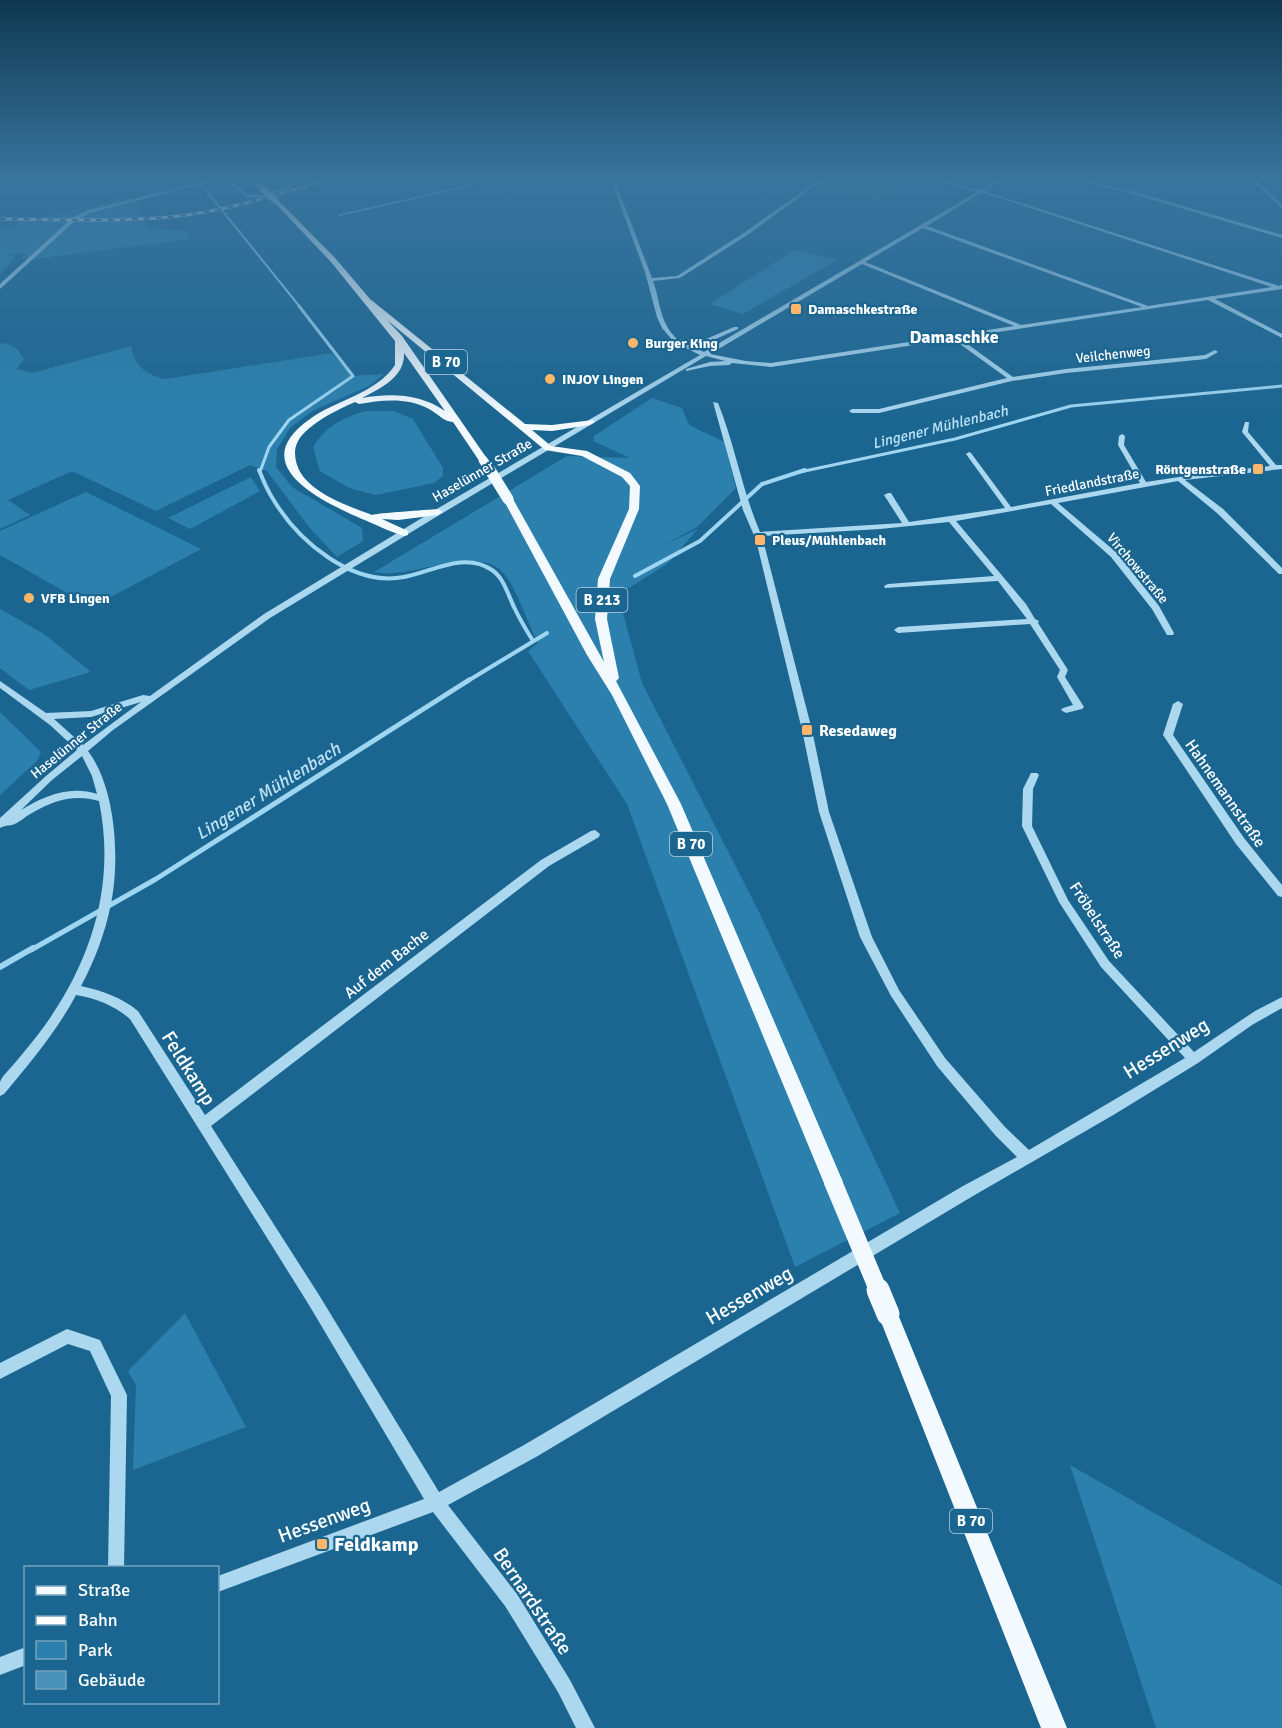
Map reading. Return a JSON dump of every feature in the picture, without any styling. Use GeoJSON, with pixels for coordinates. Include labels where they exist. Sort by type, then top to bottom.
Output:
{"type":"FeatureCollection","features":[{"type":"Feature","properties":{"kind":"main road","name":"B 70"},"geometry":{"type":"LineString","coordinates":[[331,259],[430,378],[508,499],[618,695],[674,804],[888,1314],[1054,1728]]}},
{"type":"Feature","properties":{"kind":"main road","name":"B 70"},"geometry":{"type":"LineString","coordinates":[[367,300],[548,448]]}},
{"type":"Feature","properties":{"kind":"main road"},"geometry":{"type":"LineString","coordinates":[[399,338],[401,357],[396,371],[376,387],[309,423],[295,440],[289,457],[292,471],[317,493],[404,533]]}},
{"type":"Feature","properties":{"kind":"main road"},"geometry":{"type":"LineString","coordinates":[[345,404],[387,398],[404,398],[423,402],[439,409],[468,437]]}},
{"type":"Feature","properties":{"kind":"main road"},"geometry":{"type":"LineString","coordinates":[[522,427],[552,428],[590,422]]}},
{"type":"Feature","properties":{"kind":"main road"},"geometry":{"type":"LineString","coordinates":[[575,431],[577,442],[584,453]]}},
{"type":"Feature","properties":{"kind":"main road"},"geometry":{"type":"LineString","coordinates":[[548,448],[584,453]]}},
{"type":"Feature","properties":{"kind":"main road","name":"B 213"},"geometry":{"type":"LineString","coordinates":[[584,453],[626,475],[635,486],[634,509],[604,579],[601,619],[607,655],[618,695]]}},
{"type":"Feature","properties":{"kind":"main road"},"geometry":{"type":"LineString","coordinates":[[362,514],[398,517],[438,512]]}},
{"type":"Feature","properties":{"kind":"street"},"geometry":{"type":"LineString","coordinates":[[0,287],[32,259]]}},
{"type":"Feature","properties":{"kind":"street"},"geometry":{"type":"LineString","coordinates":[[642,259],[663,326],[675,340],[706,354],[738,362]]}},
{"type":"Feature","properties":{"kind":"street"},"geometry":{"type":"LineString","coordinates":[[650,280],[678,277],[707,259]]}},
{"type":"Feature","properties":{"kind":"street","name":"Haselünner Straße"},"geometry":{"type":"LineString","coordinates":[[0,826],[83,750],[155,694],[267,616],[438,512],[867,259]]}},
{"type":"Feature","properties":{"kind":"street"},"geometry":{"type":"LineString","coordinates":[[1013,259],[1147,307]]}},
{"type":"Feature","properties":{"kind":"street"},"geometry":{"type":"LineString","coordinates":[[1191,259],[1281,287]]}},
{"type":"Feature","properties":{"kind":"street"},"geometry":{"type":"LineString","coordinates":[[861,262],[1021,326]]}},
{"type":"Feature","properties":{"kind":"street"},"geometry":{"type":"LineString","coordinates":[[667,377],[699,366],[738,362],[771,364],[1281,287]]}},
{"type":"Feature","properties":{"kind":"street"},"geometry":{"type":"LineString","coordinates":[[1209,298],[1282,336]]}},
{"type":"Feature","properties":{"kind":"street"},"geometry":{"type":"LineString","coordinates":[[675,340],[713,340],[749,321],[770,316]]}},
{"type":"Feature","properties":{"kind":"street"},"geometry":{"type":"LineString","coordinates":[[954,337],[1012,378]]}},
{"type":"Feature","properties":{"kind":"street","name":"Veilchenweg"},"geometry":{"type":"LineString","coordinates":[[852,411],[879,411],[1012,378],[1206,357],[1215,352]]}},
{"type":"Feature","properties":{"kind":"street"},"geometry":{"type":"LineString","coordinates":[[715,403],[725,429],[746,508],[758,534],[807,730],[824,812],[866,937],[895,993],[941,1062],[1000,1131],[1028,1158]]}},
{"type":"Feature","properties":{"kind":"street"},"geometry":{"type":"LineString","coordinates":[[1246,423],[1245,432],[1279,467]]}},
{"type":"Feature","properties":{"kind":"street"},"geometry":{"type":"LineString","coordinates":[[1122,436],[1121,445],[1144,484]]}},
{"type":"Feature","properties":{"kind":"street"},"geometry":{"type":"LineString","coordinates":[[969,454],[1009,509]]}},
{"type":"Feature","properties":{"kind":"street","name":"Friedlandstraße"},"geometry":{"type":"LineString","coordinates":[[758,534],[838,531],[951,519],[1144,484],[1279,467]]}},
{"type":"Feature","properties":{"kind":"street"},"geometry":{"type":"LineString","coordinates":[[1180,479],[1245,534],[1282,572]]}},
{"type":"Feature","properties":{"kind":"street"},"geometry":{"type":"LineString","coordinates":[[888,495],[906,524]]}},
{"type":"Feature","properties":{"kind":"street","name":"Virchowstraße"},"geometry":{"type":"LineString","coordinates":[[1052,501],[1114,555],[1156,608],[1170,633]]}},
{"type":"Feature","properties":{"kind":"street"},"geometry":{"type":"LineString","coordinates":[[951,519],[1035,621],[1064,670],[1061,677],[1079,707],[1066,710]]}},
{"type":"Feature","properties":{"kind":"street"},"geometry":{"type":"LineString","coordinates":[[888,586],[1000,578]]}},
{"type":"Feature","properties":{"kind":"street"},"geometry":{"type":"LineString","coordinates":[[898,630],[1035,621]]}},
{"type":"Feature","properties":{"kind":"street"},"geometry":{"type":"LineString","coordinates":[[0,684],[44,716],[83,750],[97,777],[112,855],[108,900],[94,951],[75,990],[47,1033],[0,1090]]}},
{"type":"Feature","properties":{"kind":"street"},"geometry":{"type":"LineString","coordinates":[[44,716],[91,714],[155,694]]}},
{"type":"Feature","properties":{"kind":"street","name":"Hahnemannstraße"},"geometry":{"type":"LineString","coordinates":[[1178,704],[1168,735],[1240,841],[1282,893]]}},
{"type":"Feature","properties":{"kind":"street","name":"Fröbelstraße"},"geometry":{"type":"LineString","coordinates":[[1034,775],[1029,789],[1027,825],[1064,902],[1105,964],[1193,1059]]}},
{"type":"Feature","properties":{"kind":"street"},"geometry":{"type":"LineString","coordinates":[[0,826],[40,803],[63,794],[91,794],[103,799]]}},
{"type":"Feature","properties":{"kind":"street","name":"Auf dem Bache"},"geometry":{"type":"LineString","coordinates":[[202,1125],[545,862],[595,834]]}},
{"type":"Feature","properties":{"kind":"street","name":"Feldkamp"},"geometry":{"type":"LineString","coordinates":[[75,990],[104,995],[117,1001],[134,1015],[314,1300],[436,1503]]}},
{"type":"Feature","properties":{"kind":"street","name":"Hessenweg"},"geometry":{"type":"LineString","coordinates":[[219,1584],[436,1503],[1028,1158],[1193,1059],[1266,1010],[1282,1002]]}},
{"type":"Feature","properties":{"kind":"street"},"geometry":{"type":"LineString","coordinates":[[0,1371],[67,1336],[95,1345],[119,1395],[116,1566]]}},
{"type":"Feature","properties":{"kind":"street","name":"Bernardstraße"},"geometry":{"type":"LineString","coordinates":[[436,1503],[511,1600],[564,1686],[586,1728]]}},
{"type":"Feature","properties":{"kind":"street"},"geometry":{"type":"LineString","coordinates":[[0,1666],[24,1657]]}},
{"type":"Feature","properties":{"kind":"green space"},"geometry":{"type":"Polygon","coordinates":[[[0,259],[14,259],[0,274],[0,259]]]}},
{"type":"Feature","properties":{"kind":"green space"},"geometry":{"type":"Polygon","coordinates":[[[781,259],[837,260],[743,314],[710,304],[781,259]]]}},
{"type":"Feature","properties":{"kind":"green space"},"geometry":{"type":"Polygon","coordinates":[[[0,343],[9,344],[22,355],[24,359],[17,369],[33,373],[131,346],[135,359],[142,368],[165,379],[332,353],[352,376],[384,374],[369,386],[314,410],[290,428],[277,449],[276,467],[292,487],[362,528],[363,541],[337,557],[309,527],[267,471],[250,465],[156,511],[72,471],[8,500],[30,515],[0,529],[0,343]]]}},
{"type":"Feature","properties":{"kind":"green space"},"geometry":{"type":"Polygon","coordinates":[[[652,398],[682,408],[689,425],[724,442],[736,488],[697,527],[664,545],[698,529],[667,564],[618,595],[642,683],[758,910],[900,1213],[795,1267],[627,804],[528,651],[538,643],[510,582],[495,566],[480,561],[463,561],[389,573],[374,572],[567,456],[630,458],[593,441],[594,436],[652,398]]]}},
{"type":"Feature","properties":{"kind":"green space"},"geometry":{"type":"Polygon","coordinates":[[[366,411],[394,411],[413,419],[443,468],[443,476],[434,483],[376,495],[349,488],[320,471],[313,447],[318,440],[335,424],[366,411]]]}},
{"type":"Feature","properties":{"kind":"green space"},"geometry":{"type":"Polygon","coordinates":[[[251,477],[260,491],[190,529],[168,518],[251,477]]]}},
{"type":"Feature","properties":{"kind":"green space"},"geometry":{"type":"Polygon","coordinates":[[[86,492],[201,549],[92,607],[0,555],[0,531],[86,492]]]}},
{"type":"Feature","properties":{"kind":"green space"},"geometry":{"type":"Polygon","coordinates":[[[0,609],[44,634],[91,672],[29,690],[0,668],[0,609]]]}},
{"type":"Feature","properties":{"kind":"green space"},"geometry":{"type":"Polygon","coordinates":[[[0,712],[41,752],[37,761],[0,795],[0,712]]]}},
{"type":"Feature","properties":{"kind":"green space"},"geometry":{"type":"Polygon","coordinates":[[[185,1313],[246,1427],[133,1470],[136,1385],[128,1371],[185,1313]]]}},
{"type":"Feature","properties":{"kind":"green space"},"geometry":{"type":"Polygon","coordinates":[[[1070,1465],[1282,1586],[1282,1728],[1156,1728],[1070,1465]]]}},
{"type":"Feature","properties":{"kind":"waterway"},"geometry":{"type":"LineString","coordinates":[[261,259],[300,307]]}},
{"type":"Feature","properties":{"kind":"waterway"},"geometry":{"type":"LineString","coordinates":[[260,472],[269,447],[289,420],[353,376],[299,306]]}},
{"type":"Feature","properties":{"kind":"waterway","name":"Lingener Mühlenbach"},"geometry":{"type":"LineString","coordinates":[[800,472],[955,439],[1071,406],[1282,386]]}},
{"type":"Feature","properties":{"kind":"waterway"},"geometry":{"type":"LineString","coordinates":[[259,470],[271,496],[297,530],[328,558],[346,568],[365,575],[384,578],[404,577],[448,564],[470,562],[492,570],[503,583],[533,641]]}},
{"type":"Feature","properties":{"kind":"waterway","name":"Lingener Mühlenbach"},"geometry":{"type":"LineString","coordinates":[[635,576],[700,541],[762,484],[805,470]]}},
{"type":"Feature","properties":{"kind":"waterway","name":"Lingener Mühlenbach"},"geometry":{"type":"LineString","coordinates":[[466,682],[547,633]]}},
{"type":"Feature","properties":{"kind":"waterway","name":"Lingener Mühlenbach"},"geometry":{"type":"LineString","coordinates":[[31,950],[156,879],[469,680]]}},
{"type":"Feature","properties":{"kind":"waterway","name":"Lingener Mühlenbach"},"geometry":{"type":"LineString","coordinates":[[0,967],[33,948]]}},
{"type":"Feature","properties":{"kind":"place","name":"Damaschkestraße"},"geometry":{"type":"Point","coordinates":[796,309]}},
{"type":"Feature","properties":{"kind":"place","name":"Burger King"},"geometry":{"type":"Point","coordinates":[633,343]}},
{"type":"Feature","properties":{"kind":"place","name":"INJOY Lingen"},"geometry":{"type":"Point","coordinates":[550,379]}},
{"type":"Feature","properties":{"kind":"place","name":"Röntgenstraße"},"geometry":{"type":"Point","coordinates":[1258,469]}},
{"type":"Feature","properties":{"kind":"place","name":"Pleus/Mühlenbach"},"geometry":{"type":"Point","coordinates":[760,540]}},
{"type":"Feature","properties":{"kind":"place","name":"VFB Lingen"},"geometry":{"type":"Point","coordinates":[29,598]}},
{"type":"Feature","properties":{"kind":"place","name":"Resedaweg"},"geometry":{"type":"Point","coordinates":[807,730]}},
{"type":"Feature","properties":{"kind":"place","name":"Feldkamp"},"geometry":{"type":"Point","coordinates":[322,1544]}},
{"type":"Feature","properties":{"kind":"district","name":"Damaschke"},"geometry":{"type":"Point","coordinates":[954,337]}}]}
